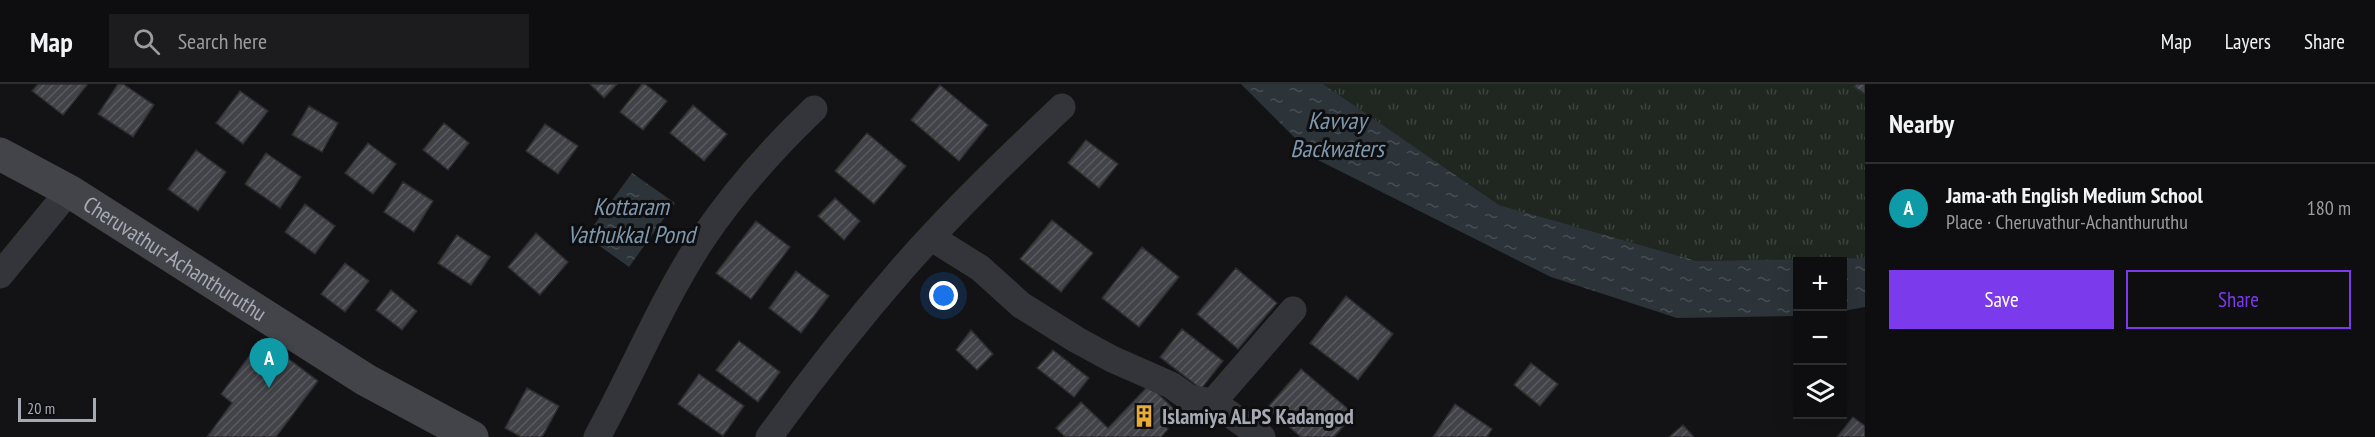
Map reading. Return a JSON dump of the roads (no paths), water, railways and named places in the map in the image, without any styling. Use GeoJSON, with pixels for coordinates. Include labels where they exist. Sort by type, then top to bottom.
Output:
{"type":"FeatureCollection","features":[{"type":"Feature","properties":{"kind":"main road","name":"Cheruvathur-Achanthuruthu"},"geometry":{"type":"LineString","coordinates":[[0,154],[69,191],[366,380],[472,437]]}},
{"type":"Feature","properties":{"kind":"street"},"geometry":{"type":"LineString","coordinates":[[769,437],[848,333],[903,267],[1062,107]]}},
{"type":"Feature","properties":{"kind":"street"},"geometry":{"type":"LineString","coordinates":[[597,437],[671,294],[703,238],[777,144],[814,109]]}},
{"type":"Feature","properties":{"kind":"street"},"geometry":{"type":"LineString","coordinates":[[0,275],[69,191]]}},
{"type":"Feature","properties":{"kind":"street"},"geometry":{"type":"LineString","coordinates":[[932,238],[980,268],[1021,305],[1077,340],[1112,359],[1171,385],[1189,398],[1213,402],[1262,437]]}},
{"type":"Feature","properties":{"kind":"street"},"geometry":{"type":"LineString","coordinates":[[1213,402],[1293,310]]}},
{"type":"Feature","properties":{"kind":"water","name":"Kavvay Backwaters"},"geometry":{"type":"Polygon","coordinates":[[[1241,84],[1323,84],[1499,205],[1697,261],[1793,259],[1793,316],[1677,318],[1551,277],[1316,159],[1241,84]]]}},
{"type":"Feature","properties":{"kind":"water","name":"Kottaram Vathukkal Pond"},"geometry":{"type":"Polygon","coordinates":[[[632,173],[675,203],[629,267],[586,236],[632,173]]]}},
{"type":"Feature","properties":{"kind":"water","name":"Kavvay Backwaters"},"geometry":{"type":"Polygon","coordinates":[[[1847,258],[1865,258],[1865,307],[1847,310],[1847,258]]]}},
{"type":"Feature","properties":{"kind":"place","name":"Jama-ath English Medium School"},"geometry":{"type":"Point","coordinates":[269,388]}},
{"type":"Feature","properties":{"kind":"place","name":"Islamiya ALPS Kadangod"},"geometry":{"type":"Point","coordinates":[1144,416]}}]}
